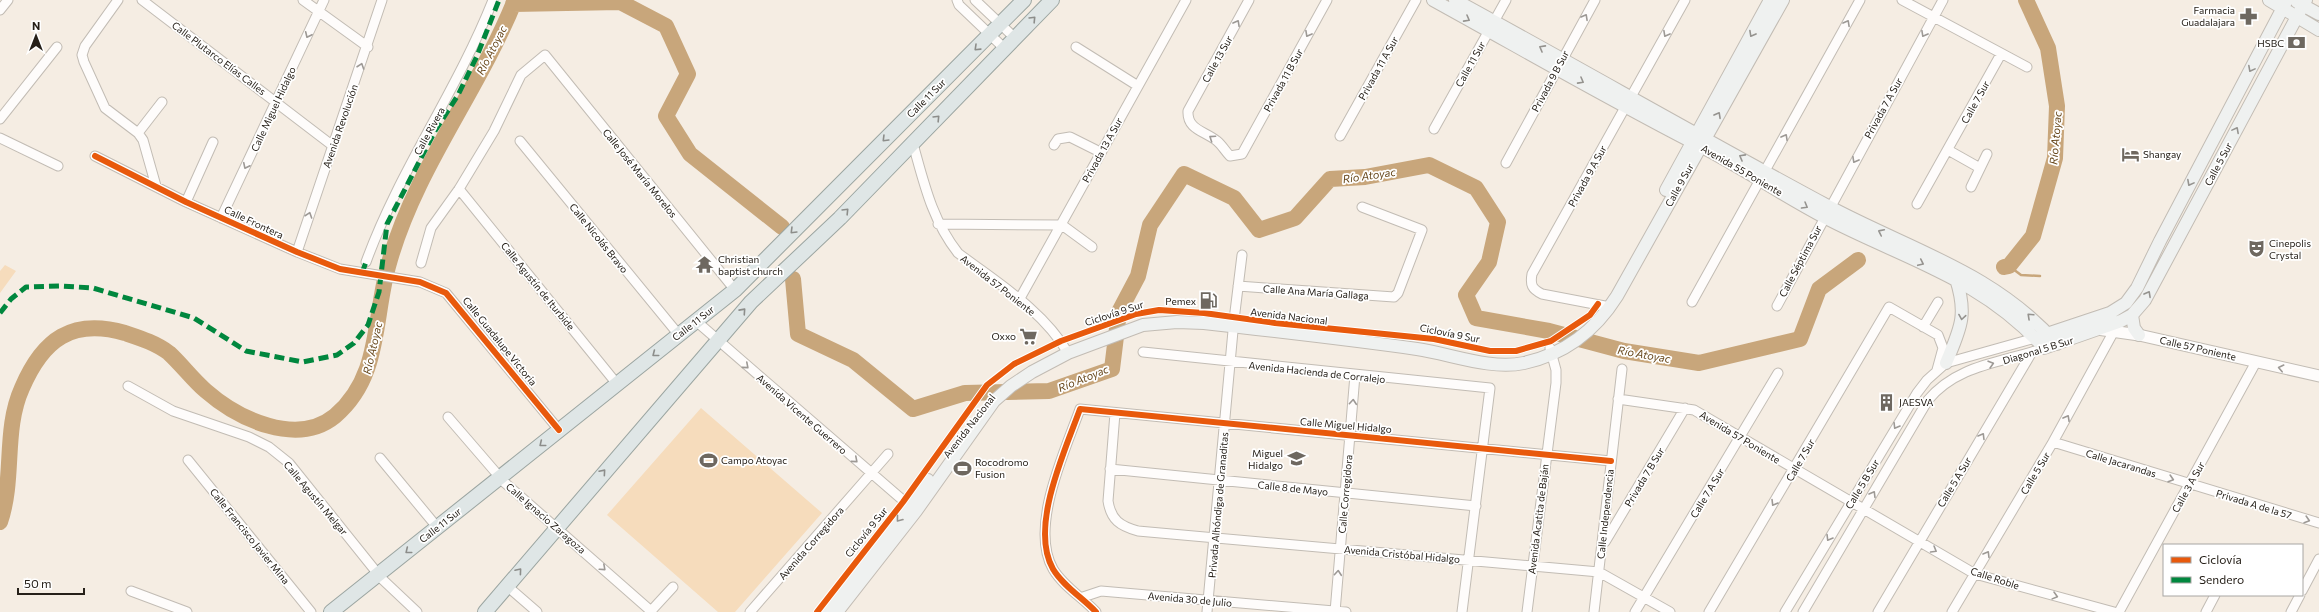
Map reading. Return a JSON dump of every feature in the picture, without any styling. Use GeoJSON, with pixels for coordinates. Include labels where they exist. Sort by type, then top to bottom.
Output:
{"type":"FeatureCollection","features":[{"type":"Feature","properties":{"kind":"main road","name":"Calle 11 Sur"},"geometry":{"type":"LineString","coordinates":[[331,612],[735,290],[928,95],[1001,25],[1024,0]]}},
{"type":"Feature","properties":{"kind":"main road"},"geometry":{"type":"LineString","coordinates":[[485,612],[716,340],[751,302],[840,218],[1052,0]]}},
{"type":"Feature","properties":{"kind":"main road","name":"Avenida 55 Poniente"},"geometry":{"type":"LineString","coordinates":[[1433,0],[1491,26],[1699,140],[1826,212],[1956,279],[1996,304],[2035,338],[2044,348]]}},
{"type":"Feature","properties":{"kind":"main road","name":"Avenida 55 Poniente"},"geometry":{"type":"LineString","coordinates":[[1455,0],[1491,26]]}},
{"type":"Feature","properties":{"kind":"main road","name":"Calle 9 Sur"},"geometry":{"type":"LineString","coordinates":[[1699,140],[1770,0]]}},
{"type":"Feature","properties":{"kind":"main road","name":"Calle 9 Sur"},"geometry":{"type":"LineString","coordinates":[[1606,306],[1699,140],[1783,0]]}},
{"type":"Feature","properties":{"kind":"main road"},"geometry":{"type":"LineString","coordinates":[[2269,0],[2285,5],[2296,18],[2319,30]]}},
{"type":"Feature","properties":{"kind":"main road"},"geometry":{"type":"LineString","coordinates":[[2301,2],[2319,14]]}},
{"type":"Feature","properties":{"kind":"main road","name":"Calle 5 Sur"},"geometry":{"type":"LineString","coordinates":[[2118,326],[2132,315],[2145,300],[2296,18],[2301,2]]}},
{"type":"Feature","properties":{"kind":"main road","name":"Calle 5 Sur"},"geometry":{"type":"LineString","coordinates":[[2110,313],[2126,303],[2137,288],[2160,241],[2285,5]]}},
{"type":"Feature","properties":{"kind":"main road","name":"Avenida 55 Poniente"},"geometry":{"type":"LineString","coordinates":[[1826,212],[1984,282],[2026,312],[2057,344]]}},
{"type":"Feature","properties":{"kind":"main road"},"geometry":{"type":"LineString","coordinates":[[2160,241],[2173,247]]}},
{"type":"Feature","properties":{"kind":"main road"},"geometry":{"type":"LineString","coordinates":[[1942,366],[1963,317],[1962,296],[1956,279]]}},
{"type":"Feature","properties":{"kind":"main road","name":"Avenida Nacional"},"geometry":{"type":"LineString","coordinates":[[837,612],[992,399],[1029,370],[1067,350],[1108,333],[1142,322],[1233,323],[1416,349],[1492,364],[1523,363],[1565,344],[1589,325],[1606,306]]}},
{"type":"Feature","properties":{"kind":"main road","name":"Diagonal 5 B Sur"},"geometry":{"type":"LineString","coordinates":[[2035,338],[2110,313]]}},
{"type":"Feature","properties":{"kind":"main road"},"geometry":{"type":"LineString","coordinates":[[2132,315],[2134,328],[2139,335]]}},
{"type":"Feature","properties":{"kind":"main road","name":"Diagonal 5 B Sur"},"geometry":{"type":"LineString","coordinates":[[2044,348],[2118,326]]}},
{"type":"Feature","properties":{"kind":"main road","name":"Avenida Nacional"},"geometry":{"type":"LineString","coordinates":[[827,612],[912,508]]}},
{"type":"Feature","properties":{"kind":"street"},"geometry":{"type":"LineString","coordinates":[[0,10],[8,0]]}},
{"type":"Feature","properties":{"kind":"street"},"geometry":{"type":"LineString","coordinates":[[118,0],[85,46],[82,55],[105,108],[138,133],[147,151],[156,186]]}},
{"type":"Feature","properties":{"kind":"street","name":"Calle Plutarco Elías Calles"},"geometry":{"type":"LineString","coordinates":[[142,0],[333,146]]}},
{"type":"Feature","properties":{"kind":"street"},"geometry":{"type":"LineString","coordinates":[[303,0],[368,47]]}},
{"type":"Feature","properties":{"kind":"street","name":"Calle Miguel Hidalgo"},"geometry":{"type":"LineString","coordinates":[[221,218],[324,0]]}},
{"type":"Feature","properties":{"kind":"street","name":"Avenida Revolución"},"geometry":{"type":"LineString","coordinates":[[296,252],[368,47],[382,0]]}},
{"type":"Feature","properties":{"kind":"street","name":"Calle Rivera"},"geometry":{"type":"LineString","coordinates":[[366,262],[390,202],[471,51],[493,0]]}},
{"type":"Feature","properties":{"kind":"street"},"geometry":{"type":"LineString","coordinates":[[957,0],[959,5],[1005,49]]}},
{"type":"Feature","properties":{"kind":"street"},"geometry":{"type":"LineString","coordinates":[[974,0],[1015,38]]}},
{"type":"Feature","properties":{"kind":"street","name":"Privada 13 A Sur"},"geometry":{"type":"LineString","coordinates":[[1020,300],[1062,225],[1100,152],[1186,0]]}},
{"type":"Feature","properties":{"kind":"street","name":"Calle 13 Sur"},"geometry":{"type":"LineString","coordinates":[[1236,156],[1230,156],[1219,142],[1192,126],[1188,120],[1188,111],[1249,0]]}},
{"type":"Feature","properties":{"kind":"street","name":"Privada 11 B Sur"},"geometry":{"type":"LineString","coordinates":[[1236,156],[1242,154],[1327,0]]}},
{"type":"Feature","properties":{"kind":"street","name":"Privada 11 A Sur"},"geometry":{"type":"LineString","coordinates":[[1340,136],[1416,0]]}},
{"type":"Feature","properties":{"kind":"street","name":"Calle 11 Sur"},"geometry":{"type":"LineString","coordinates":[[1434,128],[1506,0]]}},
{"type":"Feature","properties":{"kind":"street","name":"Privada 9 B Sur"},"geometry":{"type":"LineString","coordinates":[[1506,163],[1559,63],[1595,0]]}},
{"type":"Feature","properties":{"kind":"street","name":"Privada 9 A Sur"},"geometry":{"type":"LineString","coordinates":[[1606,306],[1542,294],[1534,290],[1530,283],[1532,274],[1685,0]]}},
{"type":"Feature","properties":{"kind":"street"},"geometry":{"type":"LineString","coordinates":[[1692,302],[1860,0]]}},
{"type":"Feature","properties":{"kind":"street"},"geometry":{"type":"LineString","coordinates":[[1902,0],[2027,68]]}},
{"type":"Feature","properties":{"kind":"street","name":"Privada 7 A Sur"},"geometry":{"type":"LineString","coordinates":[[1826,212],[1943,0]]}},
{"type":"Feature","properties":{"kind":"street"},"geometry":{"type":"LineString","coordinates":[[0,119],[57,47]]}},
{"type":"Feature","properties":{"kind":"street"},"geometry":{"type":"LineString","coordinates":[[1076,47],[1138,86]]}},
{"type":"Feature","properties":{"kind":"street","name":"Calle 7 Sur"},"geometry":{"type":"LineString","coordinates":[[1917,204],[2001,54]]}},
{"type":"Feature","properties":{"kind":"street","name":"Calle José María Morelos"},"geometry":{"type":"LineString","coordinates":[[458,189],[494,131],[521,75],[545,55],[735,290]]}},
{"type":"Feature","properties":{"kind":"street"},"geometry":{"type":"LineString","coordinates":[[138,133],[162,102]]}},
{"type":"Feature","properties":{"kind":"street"},"geometry":{"type":"LineString","coordinates":[[1054,145],[1058,139],[1070,137],[1100,152]]}},
{"type":"Feature","properties":{"kind":"street"},"geometry":{"type":"LineString","coordinates":[[0,138],[58,166]]}},
{"type":"Feature","properties":{"kind":"street","name":"Calle Nicolás Bravo"},"geometry":{"type":"LineString","coordinates":[[520,141],[679,335]]}},
{"type":"Feature","properties":{"kind":"street"},"geometry":{"type":"LineString","coordinates":[[186,202],[212,142]]}},
{"type":"Feature","properties":{"kind":"street","name":"Avenida 57 Poniente"},"geometry":{"type":"LineString","coordinates":[[913,144],[931,208],[938,224],[958,253],[1020,300],[1052,329],[1067,350]]}},
{"type":"Feature","properties":{"kind":"street"},"geometry":{"type":"LineString","coordinates":[[1948,150],[1980,168]]}},
{"type":"Feature","properties":{"kind":"street"},"geometry":{"type":"LineString","coordinates":[[1971,187],[1987,154]]}},
{"type":"Feature","properties":{"kind":"street","name":"Calle Frontera"},"geometry":{"type":"LineString","coordinates":[[95,156],[186,202],[296,252],[340,269],[414,281]]}},
{"type":"Feature","properties":{"kind":"street"},"geometry":{"type":"LineString","coordinates":[[421,263],[431,228],[458,189]]}},
{"type":"Feature","properties":{"kind":"street","name":"Calle Agustín de Iturbide"},"geometry":{"type":"LineString","coordinates":[[458,189],[617,384]]}},
{"type":"Feature","properties":{"kind":"street","name":"Calle Ana María Gallaga"},"geometry":{"type":"LineString","coordinates":[[1238,286],[1394,297],[1398,293],[1422,230],[1362,207]]}},
{"type":"Feature","properties":{"kind":"street","name":"Calle Séptima Sur"},"geometry":{"type":"LineString","coordinates":[[1777,306],[1826,212]]}},
{"type":"Feature","properties":{"kind":"street"},"geometry":{"type":"LineString","coordinates":[[938,224],[1062,225],[1092,247]]}},
{"type":"Feature","properties":{"kind":"street","name":"Privada Alhóndiga de Granaditas"},"geometry":{"type":"LineString","coordinates":[[1207,612],[1215,537],[1233,323],[1242,255]]}},
{"type":"Feature","properties":{"kind":"street","name":"Calle Guadalupe Victoria"},"geometry":{"type":"LineString","coordinates":[[414,281],[434,287],[454,300],[559,430]]}},
{"type":"Feature","properties":{"kind":"street"},"geometry":{"type":"LineString","coordinates":[[1938,302],[1923,327],[1938,335],[1942,341],[1942,366]]}},
{"type":"Feature","properties":{"kind":"street","name":"Calle 7 Sur"},"geometry":{"type":"LineString","coordinates":[[1709,612],[1889,307],[1923,327]]}},
{"type":"Feature","properties":{"kind":"street","name":"Avenida Vicente Guerrero"},"geometry":{"type":"LineString","coordinates":[[696,321],[716,340],[912,508]]}},
{"type":"Feature","properties":{"kind":"street"},"geometry":{"type":"LineString","coordinates":[[2076,325],[2101,330]]}},
{"type":"Feature","properties":{"kind":"street","name":"Calle 57 Poniente"},"geometry":{"type":"LineString","coordinates":[[2118,326],[2139,335],[2319,376]]}},
{"type":"Feature","properties":{"kind":"street","name":"Calle 5 Sur"},"geometry":{"type":"LineString","coordinates":[[1952,612],[2053,442],[2118,326]]}},
{"type":"Feature","properties":{"kind":"street","name":"Diagonal 5 B Sur"},"geometry":{"type":"LineString","coordinates":[[1942,366],[2035,338]]}},
{"type":"Feature","properties":{"kind":"street","name":"Diagonal 5 B Sur"},"geometry":{"type":"LineString","coordinates":[[1954,377],[2044,348]]}},
{"type":"Feature","properties":{"kind":"street","name":"Avenida Acatita de Baján"},"geometry":{"type":"LineString","coordinates":[[1527,612],[1556,382],[1552,351]]}},
{"type":"Feature","properties":{"kind":"street","name":"Avenida Hacienda de Corralejo"},"geometry":{"type":"LineString","coordinates":[[1143,352],[1230,363],[1490,388],[1484,448]]}},
{"type":"Feature","properties":{"kind":"street","name":"Calle 5 A Sur"},"geometry":{"type":"LineString","coordinates":[[1878,612],[2032,352]]}},
{"type":"Feature","properties":{"kind":"street","name":"Calle 3 A Sur"},"geometry":{"type":"LineString","coordinates":[[2119,612],[2190,485],[2256,362]]}},
{"type":"Feature","properties":{"kind":"street","name":"Calle 5 B Sur"},"geometry":{"type":"LineString","coordinates":[[1785,612],[1917,393],[1942,366]]}},
{"type":"Feature","properties":{"kind":"street","name":"Calle Independencia"},"geometry":{"type":"LineString","coordinates":[[1594,612],[1603,545],[1622,369]]}},
{"type":"Feature","properties":{"kind":"street","name":"Calle 7 A Sur"},"geometry":{"type":"LineString","coordinates":[[1635,612],[1778,373]]}},
{"type":"Feature","properties":{"kind":"street","name":"Calle Corregidora"},"geometry":{"type":"LineString","coordinates":[[1335,612],[1355,375]]}},
{"type":"Feature","properties":{"kind":"street","name":"Calle 5 B Sur"},"geometry":{"type":"LineString","coordinates":[[1803,612],[1928,400],[1940,387],[1954,377]]}},
{"type":"Feature","properties":{"kind":"street","name":"Calle Agustín Melgar"},"geometry":{"type":"LineString","coordinates":[[128,386],[173,411],[249,438],[269,447],[289,463],[378,574],[417,612]]}},
{"type":"Feature","properties":{"kind":"street","name":"Avenida 57 Poniente"},"geometry":{"type":"LineString","coordinates":[[1618,400],[1685,408],[1704,414],[1794,469],[1864,509]]}},
{"type":"Feature","properties":{"kind":"street","name":"Privada 7 B Sur"},"geometry":{"type":"LineString","coordinates":[[1603,545],[1685,408]]}},
{"type":"Feature","properties":{"kind":"street","name":"Calle Miguel Hidalgo"},"geometry":{"type":"LineString","coordinates":[[1083,597],[1067,585],[1053,569],[1046,552],[1044,532],[1057,472],[1080,409],[1611,461]]}},
{"type":"Feature","properties":{"kind":"street"},"geometry":{"type":"LineString","coordinates":[[1110,469],[1115,413]]}},
{"type":"Feature","properties":{"kind":"street","name":"Calle Ignacio Zaragoza"},"geometry":{"type":"LineString","coordinates":[[448,417],[500,478],[651,612]]}},
{"type":"Feature","properties":{"kind":"street","name":"Calle Jacarandas"},"geometry":{"type":"LineString","coordinates":[[2053,442],[2190,485]]}},
{"type":"Feature","properties":{"kind":"street"},"geometry":{"type":"LineString","coordinates":[[1462,612],[1484,448]]}},
{"type":"Feature","properties":{"kind":"street","name":"Avenida Corregidora"},"geometry":{"type":"LineString","coordinates":[[750,612],[888,454]]}},
{"type":"Feature","properties":{"kind":"street"},"geometry":{"type":"LineString","coordinates":[[380,458],[437,527]]}},
{"type":"Feature","properties":{"kind":"street","name":"Calle Francisco Javier Mina"},"geometry":{"type":"LineString","coordinates":[[188,460],[311,612]]}},
{"type":"Feature","properties":{"kind":"street","name":"Calle 8 de Mayo"},"geometry":{"type":"LineString","coordinates":[[1110,469],[1476,506]]}},
{"type":"Feature","properties":{"kind":"street","name":"Avenida Cristóbal Hidalgo"},"geometry":{"type":"LineString","coordinates":[[1110,469],[1108,501],[1110,512],[1116,522],[1125,527],[1138,531],[1599,572],[1670,612]]}},
{"type":"Feature","properties":{"kind":"street","name":"Privada A de la 57"},"geometry":{"type":"LineString","coordinates":[[2190,485],[2319,524]]}},
{"type":"Feature","properties":{"kind":"street","name":"Calle Roble"},"geometry":{"type":"LineString","coordinates":[[1864,509],[1975,574],[2114,612]]}},
{"type":"Feature","properties":{"kind":"street"},"geometry":{"type":"LineString","coordinates":[[2303,589],[2319,559]]}},
{"type":"Feature","properties":{"kind":"street"},"geometry":{"type":"LineString","coordinates":[[507,586],[536,612]]}},
{"type":"Feature","properties":{"kind":"street"},"geometry":{"type":"LineString","coordinates":[[651,612],[673,588]]}},
{"type":"Feature","properties":{"kind":"street"},"geometry":{"type":"LineString","coordinates":[[131,591],[186,612]]}},
{"type":"Feature","properties":{"kind":"street","name":"Avenida 30 de Julio"},"geometry":{"type":"LineString","coordinates":[[1083,597],[1101,591],[1346,612]]}},
{"type":"Feature","properties":{"kind":"street"},"geometry":{"type":"LineString","coordinates":[[2206,612],[2214,596]]}},
{"type":"Feature","properties":{"kind":"street"},"geometry":{"type":"LineString","coordinates":[[2291,612],[2299,596]]}},
{"type":"Feature","properties":{"kind":"street"},"geometry":{"type":"LineString","coordinates":[[1083,597],[1096,612]]}},
{"type":"Feature","properties":{"kind":"shaded area"},"geometry":{"type":"Polygon","coordinates":[[[5,265],[16,271],[0,293],[0,271],[5,265]]]}},
{"type":"Feature","properties":{"kind":"shaded area","name":"Campo Atoyac"},"geometry":{"type":"Polygon","coordinates":[[[701,408],[822,513],[735,612],[718,612],[607,515],[701,408]]]}},
{"type":"Feature","properties":{"kind":"waterway","name":"Río Atoyac"},"geometry":{"type":"LineString","coordinates":[[0,522],[7,488],[13,420],[16,404],[22,388],[30,371],[50,345],[62,336],[75,331],[90,328],[106,329],[125,333],[164,349],[201,387],[219,401],[234,411],[268,426],[286,429],[303,429],[320,425],[335,416],[350,400],[361,383],[369,364],[374,345],[384,283],[400,228],[431,162],[484,66],[515,0]]}},
{"type":"Feature","properties":{"kind":"waterway","name":"Río Atoyac"},"geometry":{"type":"LineString","coordinates":[[2004,267],[2009,266],[2033,236],[2055,158],[2057,106],[2048,48],[2026,0]]}},
{"type":"Feature","properties":{"kind":"waterway","name":"Río Atoyac"},"geometry":{"type":"LineString","coordinates":[[513,4],[620,2],[666,26],[688,74],[666,116],[690,154],[782,227]]}},
{"type":"Feature","properties":{"kind":"waterway","name":"Río Atoyac"},"geometry":{"type":"LineString","coordinates":[[793,279],[798,334],[853,360],[913,409],[965,393],[1049,391],[1112,369],[1119,312],[1138,276],[1150,225],[1184,174],[1234,198],[1259,230],[1295,218],[1330,179],[1365,177],[1429,165],[1476,188],[1498,222],[1489,262],[1466,295],[1476,318],[1549,331],[1624,351],[1699,363],[1800,339],[1819,289],[1858,260]]}},
{"type":"Feature","properties":{"kind":"waterway"},"geometry":{"type":"LineString","coordinates":[[2009,266],[2021,275],[2040,276]]}},
{"type":"Feature","properties":{"kind":"marked path"},"geometry":{"type":"LineString","coordinates":[[0,313],[11,299],[26,287],[61,286],[93,288],[194,318],[246,351],[303,362],[337,355],[354,343],[368,325],[379,292],[387,224],[435,131],[458,95],[477,56],[499,0]]}},
{"type":"Feature","properties":{"kind":"marked path"},"geometry":{"type":"LineString","coordinates":[[362,273],[366,262]]}},
{"type":"Feature","properties":{"kind":"cycle path"},"geometry":{"type":"LineString","coordinates":[[95,156],[186,202],[297,252],[340,269],[420,282],[446,293],[559,430]]}},
{"type":"Feature","properties":{"kind":"cycle path","name":"Ciclovía 9 Sur"},"geometry":{"type":"LineString","coordinates":[[817,612],[903,502],[987,385],[1014,364],[1061,341],[1136,314],[1159,310],[1204,313],[1275,323],[1434,339],[1490,351],[1516,351],[1551,341],[1590,315],[1598,304]]}},
{"type":"Feature","properties":{"kind":"cycle path"},"geometry":{"type":"LineString","coordinates":[[1096,612],[1062,581],[1053,569],[1047,552],[1045,532],[1047,511],[1052,489],[1080,409],[1611,461]]}},
{"type":"Feature","properties":{"kind":"place","name":"Farmacia Guadalajara"},"geometry":{"type":"Point","coordinates":[2248,16]}},
{"type":"Feature","properties":{"kind":"place","name":"HSBC"},"geometry":{"type":"Point","coordinates":[2297,43]}},
{"type":"Feature","properties":{"kind":"place","name":"Shangay"},"geometry":{"type":"Point","coordinates":[2130,154]}},
{"type":"Feature","properties":{"kind":"place","name":"Cinepolis Crystal"},"geometry":{"type":"Point","coordinates":[2256,249]}},
{"type":"Feature","properties":{"kind":"place","name":"Christian baptist church"},"geometry":{"type":"Point","coordinates":[705,265]}},
{"type":"Feature","properties":{"kind":"place","name":"Pemex"},"geometry":{"type":"Point","coordinates":[1209,301]}},
{"type":"Feature","properties":{"kind":"place","name":"Oxxo"},"geometry":{"type":"Point","coordinates":[1029,336]}},
{"type":"Feature","properties":{"kind":"place","name":"JAESVA"},"geometry":{"type":"Point","coordinates":[1886,402]}},
{"type":"Feature","properties":{"kind":"place","name":"Miguel Hidalgo"},"geometry":{"type":"Point","coordinates":[1296,459]}},
{"type":"Feature","properties":{"kind":"place","name":"Campo Atoyac"},"geometry":{"type":"Point","coordinates":[708,460]}},
{"type":"Feature","properties":{"kind":"place","name":"Rocodromo Fusion"},"geometry":{"type":"Point","coordinates":[962,468]}}]}
